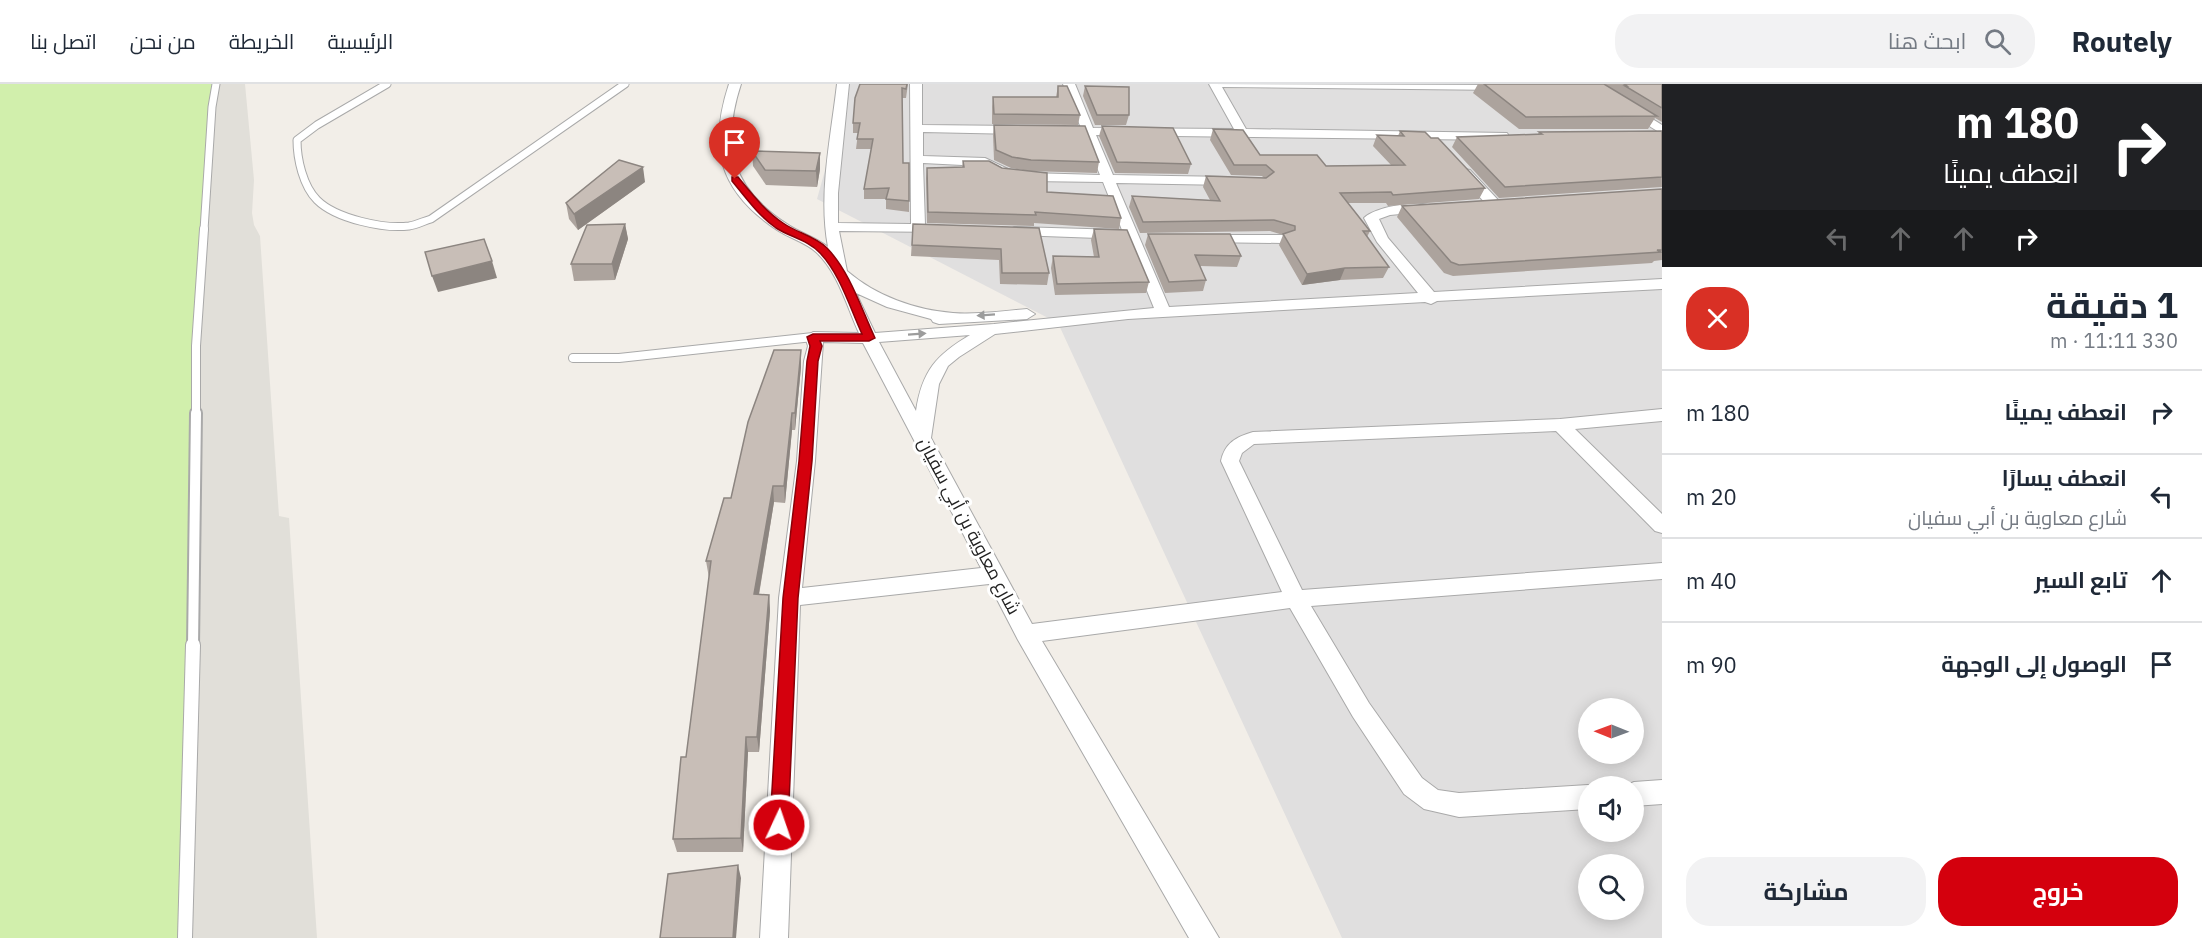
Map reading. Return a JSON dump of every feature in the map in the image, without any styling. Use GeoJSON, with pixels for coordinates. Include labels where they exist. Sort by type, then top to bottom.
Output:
{"type":"FeatureCollection","features":[{"type":"Feature","properties":{"kind":"street"},"geometry":{"type":"LineString","coordinates":[[735,84],[723,133],[728,169],[741,189],[763,213],[782,227],[823,250],[840,274],[879,299],[909,309],[953,318]]}},
{"type":"Feature","properties":{"kind":"street","name":"شارع معاوية بن أبي سفيان"},"geometry":{"type":"LineString","coordinates":[[843,84],[831,193],[831,226],[840,274],[867,332],[1026,634],[1205,938]]}},
{"type":"Feature","properties":{"kind":"street"},"geometry":{"type":"LineString","coordinates":[[916,84],[918,228]]}},
{"type":"Feature","properties":{"kind":"street"},"geometry":{"type":"LineString","coordinates":[[1069,84],[1137,238],[1163,312]]}},
{"type":"Feature","properties":{"kind":"street"},"geometry":{"type":"LineString","coordinates":[[1243,134],[1215,84],[1512,87]]}},
{"type":"Feature","properties":{"kind":"street"},"geometry":{"type":"LineString","coordinates":[[1571,88],[1591,86],[1658,134]]}},
{"type":"Feature","properties":{"kind":"street"},"geometry":{"type":"LineString","coordinates":[[917,128],[1243,134],[1436,141],[1512,136]]}},
{"type":"Feature","properties":{"kind":"street"},"geometry":{"type":"LineString","coordinates":[[917,159],[985,162],[1006,172],[1029,177],[1239,182]]}},
{"type":"Feature","properties":{"kind":"street"},"geometry":{"type":"LineString","coordinates":[[1455,162],[1499,204],[1471,206]]}},
{"type":"Feature","properties":{"kind":"street"},"geometry":{"type":"LineString","coordinates":[[1431,299],[1382,239],[1371,218],[1378,213],[1437,208]]}},
{"type":"Feature","properties":{"kind":"street"},"geometry":{"type":"LineString","coordinates":[[831,226],[954,229]]}},
{"type":"Feature","properties":{"kind":"street"},"geometry":{"type":"LineString","coordinates":[[1001,231],[1137,238]]}},
{"type":"Feature","properties":{"kind":"street"},"geometry":{"type":"LineString","coordinates":[[1191,239],[1282,238]]}},
{"type":"Feature","properties":{"kind":"street"},"geometry":{"type":"LineString","coordinates":[[867,332],[994,329],[1128,314],[1431,299],[1662,284]]}},
{"type":"Feature","properties":{"kind":"street"},"geometry":{"type":"LineString","coordinates":[[774,938],[790,598],[806,461],[812,361],[816,346],[813,337],[867,332],[953,318],[1065,313],[1128,314]]}},
{"type":"Feature","properties":{"kind":"street"},"geometry":{"type":"LineString","coordinates":[[922,438],[926,403],[934,372],[943,361],[963,346],[994,329]]}},
{"type":"Feature","properties":{"kind":"street"},"geometry":{"type":"LineString","coordinates":[[1578,798],[1459,805],[1433,801],[1413,786],[1361,710],[1296,599],[1230,461],[1231,453],[1242,441],[1280,437],[1560,425],[1662,415]]}},
{"type":"Feature","properties":{"kind":"street"},"geometry":{"type":"LineString","coordinates":[[1560,425],[1662,526]]}},
{"type":"Feature","properties":{"kind":"street"},"geometry":{"type":"LineString","coordinates":[[1026,634],[1296,599],[1662,571]]}},
{"type":"Feature","properties":{"kind":"street"},"geometry":{"type":"LineString","coordinates":[[790,598],[995,575]]}},
{"type":"Feature","properties":{"kind":"street"},"geometry":{"type":"LineString","coordinates":[[1644,793],[1662,792]]}},
{"type":"Feature","properties":{"kind":"lane"},"geometry":{"type":"LineString","coordinates":[[185,938],[196,555],[196,346],[212,107],[216,84]]}},
{"type":"Feature","properties":{"kind":"lane"},"geometry":{"type":"LineString","coordinates":[[387,84],[317,125],[297,140],[296,150],[306,183],[318,202],[356,219],[386,225],[411,226],[431,219],[625,84]]}},
{"type":"Feature","properties":{"kind":"lane"},"geometry":{"type":"LineString","coordinates":[[573,358],[619,358],[813,337]]}},
{"type":"Feature","properties":{"kind":"shaded area"},"geometry":{"type":"Polygon","coordinates":[[[0,84],[245,84],[254,180],[252,213],[254,225],[260,236],[279,516],[289,518],[317,938],[0,938],[0,84]]]}},
{"type":"Feature","properties":{"kind":"shaded area"},"geometry":{"type":"Polygon","coordinates":[[[849,84],[1212,84],[1215,89],[1662,84],[1662,938],[1342,938],[1058,323],[817,199],[849,84]]]}},
{"type":"Feature","properties":{"kind":"green space"},"geometry":{"type":"Polygon","coordinates":[[[0,84],[218,84],[209,191],[198,404],[184,938],[0,938],[0,84]]]}},
{"type":"Feature","properties":{"kind":"building"},"geometry":{"type":"Polygon","coordinates":[[[860,84],[907,84],[906,89],[902,88],[903,163],[909,163],[909,201],[886,199],[889,188],[864,189],[873,139],[857,139],[860,123],[853,123],[855,98],[860,84]]]}},
{"type":"Feature","properties":{"kind":"building"},"geometry":{"type":"Polygon","coordinates":[[[1484,84],[1604,84],[1657,116],[1526,117],[1484,84]]]}},
{"type":"Feature","properties":{"kind":"building"},"geometry":{"type":"Polygon","coordinates":[[[1624,84],[1662,84],[1662,108],[1625,86],[1627,86],[1624,84]]]}},
{"type":"Feature","properties":{"kind":"building"},"geometry":{"type":"Polygon","coordinates":[[[1058,86],[1067,86],[1080,115],[994,114],[993,97],[1058,97],[1058,86]]]}},
{"type":"Feature","properties":{"kind":"building"},"geometry":{"type":"Polygon","coordinates":[[[1085,86],[1129,87],[1129,115],[1097,115],[1085,86]]]}},
{"type":"Feature","properties":{"kind":"building"},"geometry":{"type":"Polygon","coordinates":[[[994,125],[1085,126],[1099,162],[1031,160],[1012,157],[996,150],[994,125]]]}},
{"type":"Feature","properties":{"kind":"building"},"geometry":{"type":"Polygon","coordinates":[[[1102,126],[1173,128],[1191,164],[1117,162],[1102,126]]]}},
{"type":"Feature","properties":{"kind":"building"},"geometry":{"type":"Polygon","coordinates":[[[1213,129],[1243,130],[1260,155],[1317,155],[1326,166],[1405,165],[1377,135],[1404,136],[1400,131],[1425,132],[1431,138],[1438,138],[1485,188],[1393,195],[1391,192],[1340,193],[1370,231],[1363,231],[1389,267],[1345,268],[1307,274],[1283,234],[1295,230],[1295,226],[1274,220],[1143,222],[1132,196],[1220,201],[1206,176],[1266,178],[1274,172],[1266,165],[1234,165],[1213,129]]]}},
{"type":"Feature","properties":{"kind":"building"},"geometry":{"type":"Polygon","coordinates":[[[1662,131],[1662,177],[1505,187],[1457,137],[1542,134],[1539,132],[1662,131]]]}},
{"type":"Feature","properties":{"kind":"building"},"geometry":{"type":"Polygon","coordinates":[[[752,151],[820,153],[816,171],[765,170],[752,151]]]}},
{"type":"Feature","properties":{"kind":"building"},"geometry":{"type":"Polygon","coordinates":[[[619,160],[643,167],[574,214],[566,203],[619,160]]]}},
{"type":"Feature","properties":{"kind":"building"},"geometry":{"type":"Polygon","coordinates":[[[963,161],[989,161],[1002,168],[1047,173],[1047,192],[1113,196],[1121,218],[1035,212],[1036,215],[928,212],[927,168],[964,167],[963,161]]]}},
{"type":"Feature","properties":{"kind":"building"},"geometry":{"type":"Polygon","coordinates":[[[1662,189],[1662,250],[1657,250],[1661,252],[1459,265],[1451,262],[1402,206],[1662,189]]]}},
{"type":"Feature","properties":{"kind":"building"},"geometry":{"type":"Polygon","coordinates":[[[625,224],[612,264],[571,264],[587,225],[625,224]]]}},
{"type":"Feature","properties":{"kind":"building"},"geometry":{"type":"Polygon","coordinates":[[[913,224],[1039,228],[1049,273],[1002,273],[1001,249],[912,245],[913,224]]]}},
{"type":"Feature","properties":{"kind":"building"},"geometry":{"type":"Polygon","coordinates":[[[1094,229],[1127,230],[1149,282],[1057,284],[1053,256],[1099,257],[1094,229]]]}},
{"type":"Feature","properties":{"kind":"building"},"geometry":{"type":"Polygon","coordinates":[[[1148,234],[1230,234],[1241,256],[1195,255],[1206,280],[1169,282],[1148,234]]]}},
{"type":"Feature","properties":{"kind":"building"},"geometry":{"type":"Polygon","coordinates":[[[484,239],[492,261],[432,276],[425,252],[484,239]]]}},
{"type":"Feature","properties":{"kind":"building"},"geometry":{"type":"Polygon","coordinates":[[[774,350],[801,350],[795,413],[792,413],[784,486],[773,486],[754,594],[769,595],[757,737],[746,737],[741,838],[673,839],[681,757],[686,757],[711,561],[706,561],[724,498],[731,498],[748,422],[774,350]]]}},
{"type":"Feature","properties":{"kind":"building"},"geometry":{"type":"Polygon","coordinates":[[[738,865],[733,938],[660,938],[668,874],[738,865]]]}},
{"type":"Feature","properties":{"kind":"route"},"geometry":{"type":"LineString","coordinates":[[735,179],[763,213],[782,227],[823,250],[840,274],[869,338],[813,337],[816,346],[812,361],[806,461],[790,598],[779,825]]}}]}
